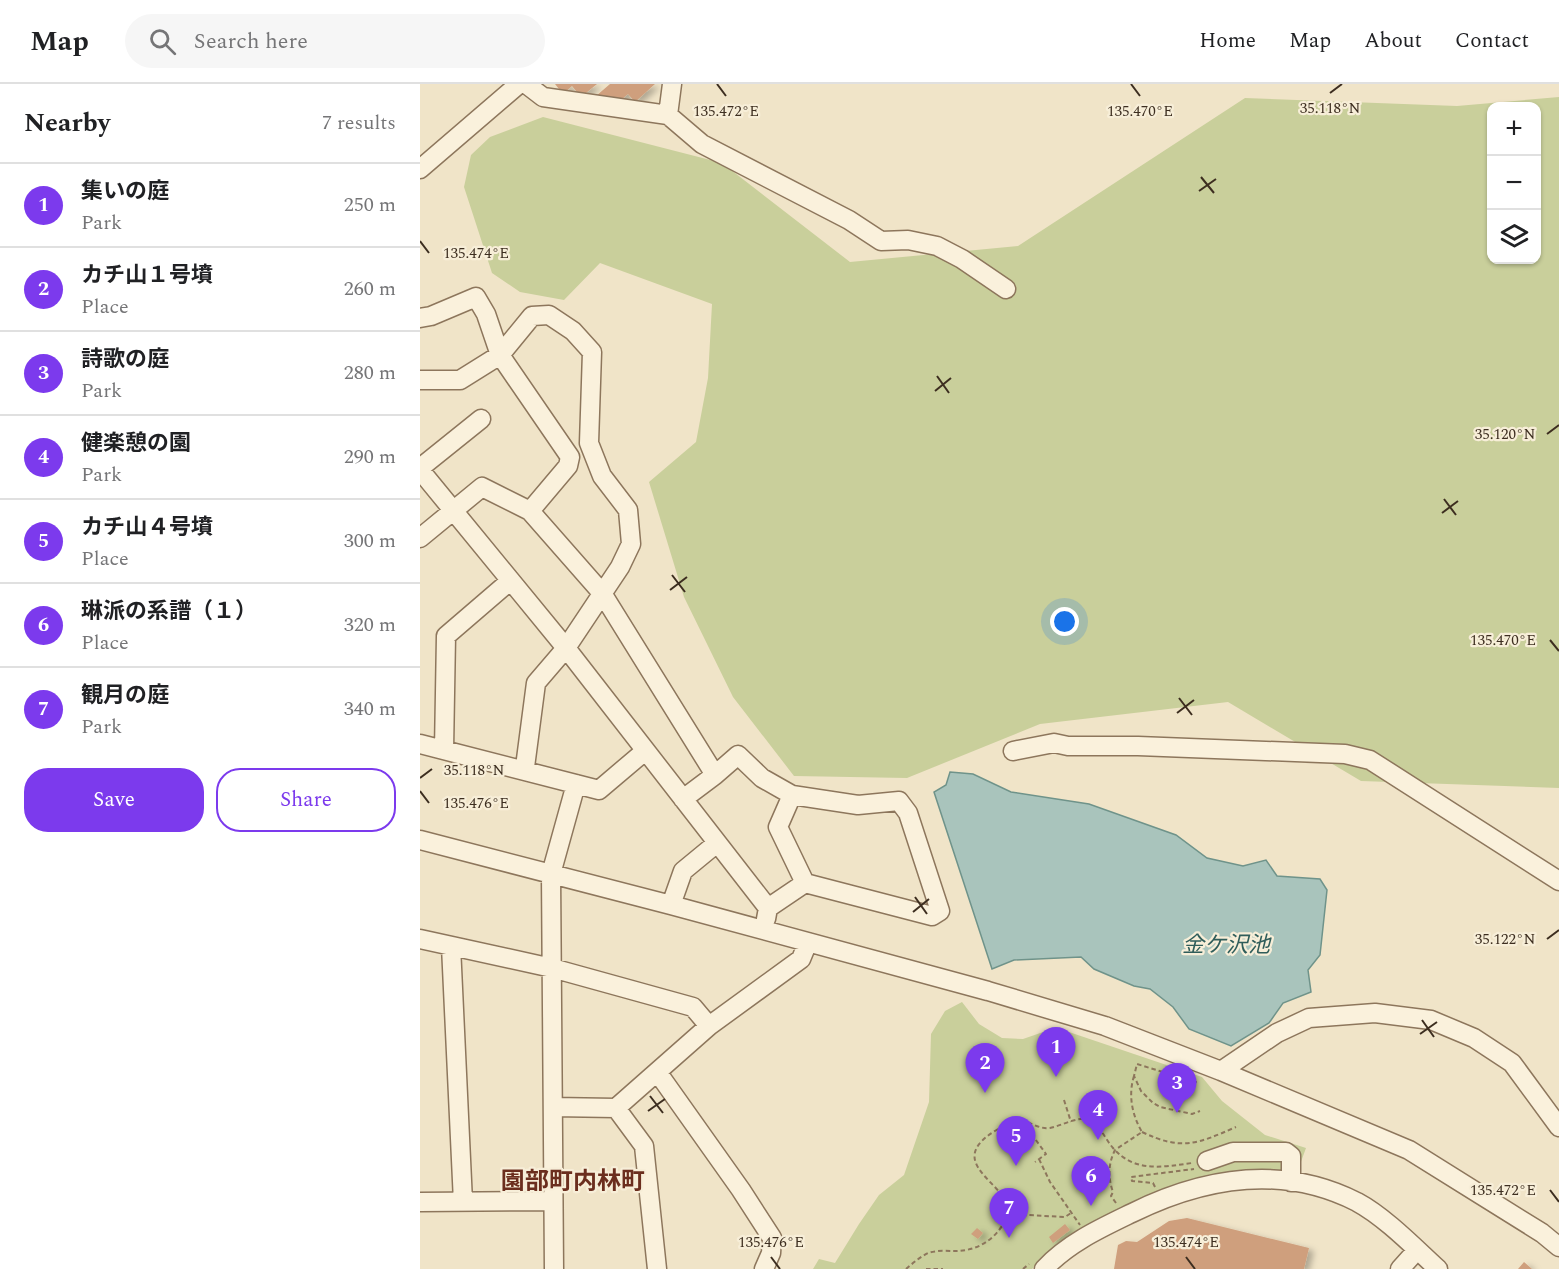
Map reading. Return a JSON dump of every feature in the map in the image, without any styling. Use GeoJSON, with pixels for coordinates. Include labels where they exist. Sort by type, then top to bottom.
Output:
{"type":"FeatureCollection","features":[{"type":"Feature","properties":{"kind":"street"},"geometry":{"type":"LineString","coordinates":[[420,169],[519,84]]}},
{"type":"Feature","properties":{"kind":"street"},"geometry":{"type":"LineString","coordinates":[[526,84],[543,97],[668,115],[702,144],[849,220],[881,241],[908,240],[937,246],[962,259],[1006,289]]}},
{"type":"Feature","properties":{"kind":"street"},"geometry":{"type":"LineString","coordinates":[[668,115],[672,84]]}},
{"type":"Feature","properties":{"kind":"street"},"geometry":{"type":"LineString","coordinates":[[420,318],[432,316],[476,297],[486,314],[500,355],[570,457],[568,466],[530,511]]}},
{"type":"Feature","properties":{"kind":"street"},"geometry":{"type":"LineString","coordinates":[[420,380],[460,380],[500,355],[532,316],[549,315],[573,331],[592,352],[589,443],[602,476],[628,510],[631,544],[620,567],[566,648],[536,683],[525,767]]}},
{"type":"Feature","properties":{"kind":"street"},"geometry":{"type":"LineString","coordinates":[[481,419],[420,469],[566,648],[768,908]]}},
{"type":"Feature","properties":{"kind":"street"},"geometry":{"type":"LineString","coordinates":[[420,538],[482,487],[530,511],[602,593],[715,775]]}},
{"type":"Feature","properties":{"kind":"street"},"geometry":{"type":"LineString","coordinates":[[444,750],[446,636],[510,581]]}},
{"type":"Feature","properties":{"kind":"street"},"geometry":{"type":"LineString","coordinates":[[1013,751],[1054,743],[1068,746],[1345,754],[1370,760],[1559,881]]}},
{"type":"Feature","properties":{"kind":"street"},"geometry":{"type":"LineString","coordinates":[[420,744],[599,790],[645,751]]}},
{"type":"Feature","properties":{"kind":"street"},"geometry":{"type":"LineString","coordinates":[[683,799],[738,755],[762,778],[792,795],[858,805],[899,801],[908,813],[940,911],[932,916],[805,883],[768,908],[764,930]]}},
{"type":"Feature","properties":{"kind":"street"},"geometry":{"type":"LineString","coordinates":[[554,1269],[551,874],[576,784]]}},
{"type":"Feature","properties":{"kind":"street"},"geometry":{"type":"LineString","coordinates":[[792,795],[778,827],[805,883]]}},
{"type":"Feature","properties":{"kind":"street"},"geometry":{"type":"LineString","coordinates":[[420,840],[764,930],[988,991],[1105,1026],[1221,1071],[1409,1150],[1542,1233],[1559,1247]]}},
{"type":"Feature","properties":{"kind":"street"},"geometry":{"type":"LineString","coordinates":[[671,905],[683,871],[717,843]]}},
{"type":"Feature","properties":{"kind":"street"},"geometry":{"type":"LineString","coordinates":[[420,939],[552,968],[693,1007],[709,1026]]}},
{"type":"Feature","properties":{"kind":"street"},"geometry":{"type":"LineString","coordinates":[[553,1107],[616,1108],[709,1026],[801,959],[808,942]]}},
{"type":"Feature","properties":{"kind":"street"},"geometry":{"type":"LineString","coordinates":[[451,946],[463,1202]]}},
{"type":"Feature","properties":{"kind":"street"},"geometry":{"type":"LineString","coordinates":[[1221,1071],[1277,1033],[1309,1018],[1374,1013],[1431,1020],[1474,1038],[1512,1063],[1559,1127]]}},
{"type":"Feature","properties":{"kind":"street"},"geometry":{"type":"LineString","coordinates":[[658,1072],[772,1238],[771,1253],[764,1269]]}},
{"type":"Feature","properties":{"kind":"street"},"geometry":{"type":"LineString","coordinates":[[616,1108],[644,1146],[657,1269]]}},
{"type":"Feature","properties":{"kind":"street"},"geometry":{"type":"LineString","coordinates":[[1044,1269],[1053,1259],[1083,1238],[1180,1192],[1233,1152],[1286,1152],[1291,1156],[1292,1162],[1291,1182]]}},
{"type":"Feature","properties":{"kind":"street"},"geometry":{"type":"LineString","coordinates":[[1213,1167],[1245,1179],[1277,1180],[1325,1189],[1358,1203],[1396,1231],[1438,1269]]}},
{"type":"Feature","properties":{"kind":"street"},"geometry":{"type":"LineString","coordinates":[[420,1202],[553,1201]]}},
{"type":"Feature","properties":{"kind":"street"},"geometry":{"type":"LineString","coordinates":[[1400,1269],[1417,1250]]}},
{"type":"Feature","properties":{"kind":"path"},"geometry":{"type":"LineString","coordinates":[[1182,1094],[1186,1096],[1191,1094],[1194,1088],[1185,1083],[1186,1081],[1194,1084],[1196,1082],[1186,1077],[1182,1078],[1137,1064],[1131,1086],[1132,1107],[1142,1132],[1160,1141],[1181,1145],[1194,1143],[1236,1127]]}},
{"type":"Feature","properties":{"kind":"path"},"geometry":{"type":"LineString","coordinates":[[1134,1076],[1141,1091],[1152,1103],[1192,1114],[1200,1111]]}},
{"type":"Feature","properties":{"kind":"path"},"geometry":{"type":"LineString","coordinates":[[1064,1100],[1071,1122]]}},
{"type":"Feature","properties":{"kind":"path"},"geometry":{"type":"LineString","coordinates":[[906,1269],[930,1252],[969,1250],[991,1239],[1009,1211],[1006,1201],[976,1165],[977,1147],[982,1140],[1018,1118],[1048,1129],[1086,1119],[1093,1122],[1115,1150],[1130,1163],[1139,1166],[1213,1167]]}},
{"type":"Feature","properties":{"kind":"path"},"geometry":{"type":"LineString","coordinates":[[1025,1121],[1025,1125],[1046,1154],[1035,1162]]}},
{"type":"Feature","properties":{"kind":"path"},"geometry":{"type":"LineString","coordinates":[[1118,1208],[1112,1196],[1109,1181],[1111,1162],[1115,1150],[1142,1132]]}},
{"type":"Feature","properties":{"kind":"path"},"geometry":{"type":"LineString","coordinates":[[1039,1158],[1050,1182],[1080,1226]]}},
{"type":"Feature","properties":{"kind":"path"},"geometry":{"type":"LineString","coordinates":[[1153,1192],[1155,1189],[1153,1183],[1132,1181],[1131,1177],[1213,1167]]}},
{"type":"Feature","properties":{"kind":"path"},"geometry":{"type":"LineString","coordinates":[[1007,1217],[1028,1215],[1065,1217],[1071,1213]]}},
{"type":"Feature","properties":{"kind":"path"},"geometry":{"type":"LineString","coordinates":[[926,1269],[942,1269]]}},
{"type":"Feature","properties":{"kind":"green space"},"geometry":{"type":"Polygon","coordinates":[[[1559,97],[1559,788],[1361,781],[1228,702],[1040,724],[907,778],[794,776],[733,697],[684,597],[649,482],[696,442],[708,378],[712,304],[600,263],[564,300],[520,292],[492,273],[464,187],[471,155],[490,137],[543,117],[722,163],[850,262],[1018,246],[1245,98],[1457,106],[1487,103],[1487,264],[1541,264],[1541,102],[1502,102],[1559,97]]]}},
{"type":"Feature","properties":{"kind":"green space"},"geometry":{"type":"Polygon","coordinates":[[[962,1002],[979,1024],[1002,1038],[1023,1039],[1046,1031],[1066,1031],[1202,1077],[1222,1101],[1265,1135],[1306,1148],[1298,1170],[1237,1172],[1045,1257],[1032,1269],[813,1269],[819,1259],[835,1263],[879,1195],[904,1175],[929,1102],[931,1034],[945,1011],[962,1002]]]}},
{"type":"Feature","properties":{"kind":"water","name":"金ケ沢池"},"geometry":{"type":"Polygon","coordinates":[[[950,772],[973,774],[1011,792],[1089,804],[1176,835],[1207,858],[1243,866],[1266,860],[1277,876],[1320,879],[1327,890],[1320,955],[1308,970],[1311,992],[1283,1003],[1269,1023],[1231,1046],[1189,1029],[1173,1007],[1150,989],[1134,986],[1094,969],[1081,957],[1014,960],[992,969],[934,792],[946,785],[950,772]]]}},
{"type":"Feature","properties":{"kind":"building"},"geometry":{"type":"Polygon","coordinates":[[[555,84],[597,84],[581,97],[572,86],[563,94],[555,84]]]}},
{"type":"Feature","properties":{"kind":"building"},"geometry":{"type":"Polygon","coordinates":[[[610,84],[655,84],[635,102],[628,94],[616,104],[596,96],[610,84]]]}},
{"type":"Feature","properties":{"kind":"building"},"geometry":{"type":"Polygon","coordinates":[[[1183,1085],[1190,1088],[1188,1094],[1180,1091],[1183,1085]]]}},
{"type":"Feature","properties":{"kind":"building"},"geometry":{"type":"Polygon","coordinates":[[[1187,1218],[1309,1248],[1304,1269],[1114,1269],[1118,1245],[1126,1241],[1137,1242],[1169,1221],[1187,1218]]]}},
{"type":"Feature","properties":{"kind":"building"},"geometry":{"type":"Polygon","coordinates":[[[1065,1224],[1070,1230],[1053,1243],[1049,1237],[1065,1224]]]}},
{"type":"Feature","properties":{"kind":"building"},"geometry":{"type":"Polygon","coordinates":[[[977,1228],[983,1233],[978,1239],[971,1234],[977,1228]]]}},
{"type":"Feature","properties":{"kind":"building"},"geometry":{"type":"Polygon","coordinates":[[[1524,1262],[1532,1269],[1518,1269],[1524,1262]]]}},
{"type":"Feature","properties":{"kind":"place","name":"集いの庭"},"geometry":{"type":"Point","coordinates":[1056,1077]}},
{"type":"Feature","properties":{"kind":"place","name":"カチ山１号墳"},"geometry":{"type":"Point","coordinates":[985,1093]}},
{"type":"Feature","properties":{"kind":"place","name":"詩歌の庭"},"geometry":{"type":"Point","coordinates":[1177,1113]}},
{"type":"Feature","properties":{"kind":"place","name":"健楽憩の園"},"geometry":{"type":"Point","coordinates":[1098,1140]}},
{"type":"Feature","properties":{"kind":"place","name":"カチ山４号墳"},"geometry":{"type":"Point","coordinates":[1016,1166]}},
{"type":"Feature","properties":{"kind":"place","name":"琳派の系譜（１）"},"geometry":{"type":"Point","coordinates":[1091,1206]}},
{"type":"Feature","properties":{"kind":"place","name":"観月の庭"},"geometry":{"type":"Point","coordinates":[1009,1238]}},
{"type":"Feature","properties":{"kind":"district","name":"園部町内林町"},"geometry":{"type":"Point","coordinates":[573,1182]}}]}
